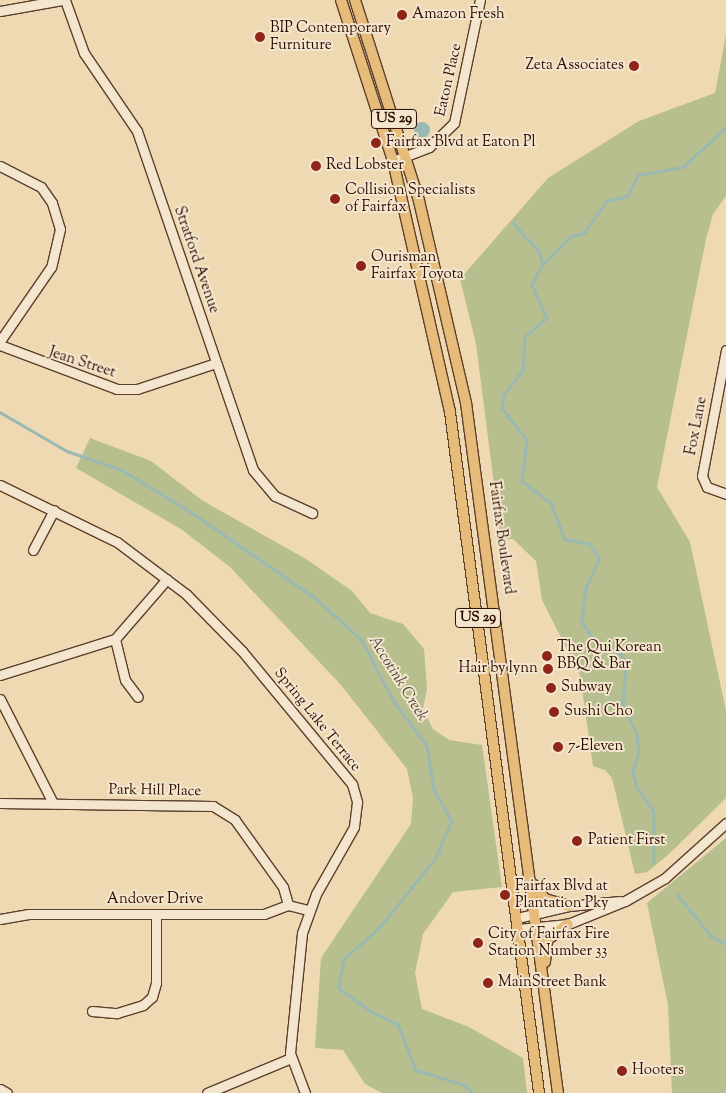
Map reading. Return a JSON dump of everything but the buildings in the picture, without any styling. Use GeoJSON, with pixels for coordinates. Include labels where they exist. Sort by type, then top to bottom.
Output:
{"type":"FeatureCollection","features":[{"type":"Feature","properties":{"kind":"main road","name":"US 29"},"geometry":{"type":"LineString","coordinates":[[341,0],[393,161],[423,278],[453,430],[539,1093]]}},
{"type":"Feature","properties":{"kind":"main road","name":"Fairfax Boulevard"},"geometry":{"type":"LineString","coordinates":[[355,0],[406,156],[442,286],[471,428],[558,1093]]}},
{"type":"Feature","properties":{"kind":"main road"},"geometry":{"type":"LineString","coordinates":[[529,876],[545,899],[569,906]]}},
{"type":"Feature","properties":{"kind":"main road"},"geometry":{"type":"LineString","coordinates":[[543,983],[547,940],[568,924]]}},
{"type":"Feature","properties":{"kind":"street"},"geometry":{"type":"LineString","coordinates":[[0,11],[63,0]]}},
{"type":"Feature","properties":{"kind":"street","name":"Stratford Avenue"},"geometry":{"type":"LineString","coordinates":[[63,0],[84,53],[137,130],[216,364],[258,478],[275,496],[312,513]]}},
{"type":"Feature","properties":{"kind":"street","name":"Eaton Place"},"geometry":{"type":"LineString","coordinates":[[393,161],[437,142],[456,119],[480,0]]}},
{"type":"Feature","properties":{"kind":"street"},"geometry":{"type":"LineString","coordinates":[[0,166],[41,187],[52,203],[60,229],[51,267],[0,341]]}},
{"type":"Feature","properties":{"kind":"street","name":"Jean Street"},"geometry":{"type":"LineString","coordinates":[[0,345],[117,389],[137,388],[216,364]]}},
{"type":"Feature","properties":{"kind":"street","name":"Fox Lane"},"geometry":{"type":"LineString","coordinates":[[726,350],[702,476],[707,487],[726,494]]}},
{"type":"Feature","properties":{"kind":"street","name":"Spring Lake Terrace"},"geometry":{"type":"LineString","coordinates":[[0,485],[117,542],[167,579],[219,625],[352,784],[357,802],[354,827],[308,910],[290,1058],[304,1093]]}},
{"type":"Feature","properties":{"kind":"street"},"geometry":{"type":"LineString","coordinates":[[33,550],[54,510]]}},
{"type":"Feature","properties":{"kind":"street"},"geometry":{"type":"LineString","coordinates":[[0,675],[115,639],[167,579]]}},
{"type":"Feature","properties":{"kind":"street"},"geometry":{"type":"LineString","coordinates":[[115,639],[125,680],[138,698]]}},
{"type":"Feature","properties":{"kind":"street"},"geometry":{"type":"LineString","coordinates":[[0,699],[53,804]]}},
{"type":"Feature","properties":{"kind":"street","name":"Park Hill Place"},"geometry":{"type":"LineString","coordinates":[[0,803],[193,804],[222,810],[267,864],[288,904]]}},
{"type":"Feature","properties":{"kind":"street"},"geometry":{"type":"LineString","coordinates":[[517,924],[536,927],[568,924],[625,901],[665,878],[726,823]]}},
{"type":"Feature","properties":{"kind":"street"},"geometry":{"type":"LineString","coordinates":[[517,924],[535,912],[569,906],[625,901]]}},
{"type":"Feature","properties":{"kind":"street"},"geometry":{"type":"LineString","coordinates":[[288,904],[308,910]]}},
{"type":"Feature","properties":{"kind":"street","name":"Andover Drive"},"geometry":{"type":"LineString","coordinates":[[0,920],[28,914],[264,914],[288,904]]}},
{"type":"Feature","properties":{"kind":"street"},"geometry":{"type":"LineString","coordinates":[[92,1010],[117,1013],[143,1005],[152,997],[156,983],[156,914]]}},
{"type":"Feature","properties":{"kind":"street"},"geometry":{"type":"LineString","coordinates":[[206,1093],[290,1058]]}},
{"type":"Feature","properties":{"kind":"street"},"geometry":{"type":"LineString","coordinates":[[0,1089],[7,1093]]}},
{"type":"Feature","properties":{"kind":"green space"},"geometry":{"type":"Polygon","coordinates":[[[726,35],[726,196],[713,214],[706,239],[657,487],[690,542],[726,711],[726,798],[668,855],[647,872],[635,874],[612,778],[605,770],[593,766],[580,675],[542,600],[536,561],[513,539],[501,539],[476,344],[460,279],[548,178],[639,121],[715,93],[726,35]]]}},
{"type":"Feature","properties":{"kind":"green space"},"geometry":{"type":"Polygon","coordinates":[[[90,438],[151,461],[203,501],[306,559],[352,591],[370,613],[403,624],[424,649],[427,689],[423,709],[433,729],[449,740],[482,745],[502,887],[453,892],[423,934],[415,973],[422,1009],[469,1027],[523,1058],[527,1093],[382,1093],[365,1084],[343,1050],[315,1048],[321,958],[411,824],[413,798],[407,769],[341,685],[230,567],[181,529],[76,468],[90,438]]]}},
{"type":"Feature","properties":{"kind":"green space"},"geometry":{"type":"Polygon","coordinates":[[[726,838],[726,1093],[672,1093],[668,1005],[647,903],[726,838]]]}},
{"type":"Feature","properties":{"kind":"water"},"geometry":{"type":"Polygon","coordinates":[[[419,122],[425,122],[430,127],[428,136],[419,138],[414,133],[414,127],[419,122]]]}},
{"type":"Feature","properties":{"kind":"waterway"},"geometry":{"type":"LineString","coordinates":[[411,116],[419,127]]}},
{"type":"Feature","properties":{"kind":"waterway"},"geometry":{"type":"LineString","coordinates":[[543,264],[571,236],[584,233],[606,201],[627,196],[638,175],[683,167],[726,127]]}},
{"type":"Feature","properties":{"kind":"waterway"},"geometry":{"type":"LineString","coordinates":[[513,223],[539,251],[543,264],[532,285],[547,318],[525,337],[523,370],[504,395],[502,408],[527,440],[522,481],[551,503],[565,539],[590,544],[600,559],[586,588],[582,622],[593,638],[622,655],[626,663],[623,706],[637,734],[639,752],[633,772],[637,787],[654,811],[654,863]]}},
{"type":"Feature","properties":{"kind":"waterway","name":"Accotink Creek"},"geometry":{"type":"LineString","coordinates":[[0,412],[67,451],[122,470],[194,514],[314,597],[361,639],[393,700],[427,746],[434,789],[452,821],[436,858],[378,930],[344,959],[339,988],[372,1012],[398,1024],[416,1070],[465,1085],[473,1093]]}},
{"type":"Feature","properties":{"kind":"waterway"},"geometry":{"type":"LineString","coordinates":[[677,894],[711,936],[726,944]]}},
{"type":"Feature","properties":{"kind":"place","name":"Amazon Fresh"},"geometry":{"type":"Point","coordinates":[402,15]}},
{"type":"Feature","properties":{"kind":"place","name":"BIP Contemporary Furniture"},"geometry":{"type":"Point","coordinates":[260,37]}},
{"type":"Feature","properties":{"kind":"place","name":"Zeta Associates"},"geometry":{"type":"Point","coordinates":[634,66]}},
{"type":"Feature","properties":{"kind":"place","name":"Fairfax Blvd at Eaton Pl"},"geometry":{"type":"Point","coordinates":[376,143]}},
{"type":"Feature","properties":{"kind":"place","name":"Red Lobster"},"geometry":{"type":"Point","coordinates":[316,166]}},
{"type":"Feature","properties":{"kind":"place","name":"Collision Specialists of Fairfax"},"geometry":{"type":"Point","coordinates":[335,199]}},
{"type":"Feature","properties":{"kind":"place","name":"Ourisman Fairfax Toyota"},"geometry":{"type":"Point","coordinates":[361,266]}},
{"type":"Feature","properties":{"kind":"place","name":"The Qui Korean BBQ & Bar"},"geometry":{"type":"Point","coordinates":[547,656]}},
{"type":"Feature","properties":{"kind":"place","name":"Hair by lynn"},"geometry":{"type":"Point","coordinates":[548,669]}},
{"type":"Feature","properties":{"kind":"place","name":"Subway"},"geometry":{"type":"Point","coordinates":[551,688]}},
{"type":"Feature","properties":{"kind":"place","name":"Sushi Cho"},"geometry":{"type":"Point","coordinates":[554,712]}},
{"type":"Feature","properties":{"kind":"place","name":"7-Eleven"},"geometry":{"type":"Point","coordinates":[558,747]}},
{"type":"Feature","properties":{"kind":"place","name":"Patient First"},"geometry":{"type":"Point","coordinates":[577,841]}},
{"type":"Feature","properties":{"kind":"place","name":"Fairfax Blvd at Plantation Pky"},"geometry":{"type":"Point","coordinates":[505,895]}},
{"type":"Feature","properties":{"kind":"place","name":"City of Fairfax Fire Station Number 33"},"geometry":{"type":"Point","coordinates":[478,943]}},
{"type":"Feature","properties":{"kind":"place","name":"MainStreet Bank"},"geometry":{"type":"Point","coordinates":[488,983]}},
{"type":"Feature","properties":{"kind":"place","name":"Hooters"},"geometry":{"type":"Point","coordinates":[622,1071]}}]}
